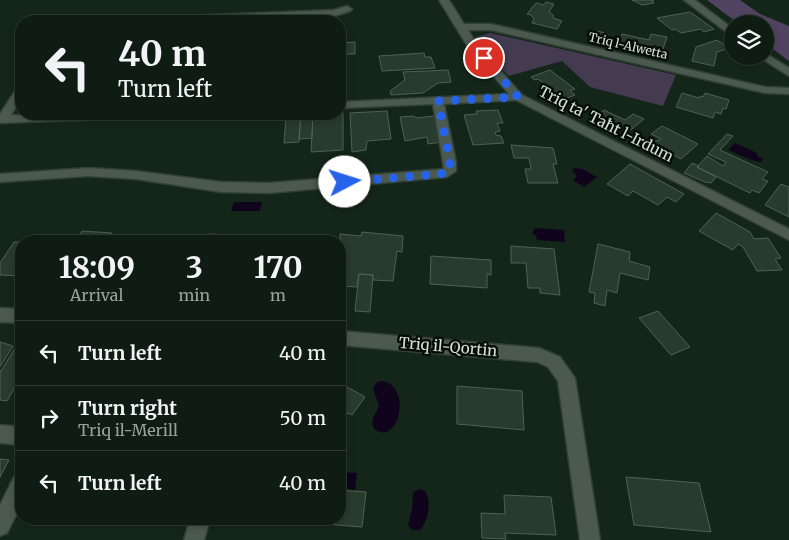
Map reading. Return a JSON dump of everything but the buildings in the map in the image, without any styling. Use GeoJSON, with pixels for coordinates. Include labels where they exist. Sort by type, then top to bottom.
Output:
{"type":"FeatureCollection","features":[{"type":"Feature","properties":{"kind":"street","name":"Triq ta' Taħt l-Irdum"},"geometry":{"type":"LineString","coordinates":[[444,0],[472,45],[518,97],[789,235]]}},
{"type":"Feature","properties":{"kind":"street"},"geometry":{"type":"LineString","coordinates":[[689,0],[724,26]]}},
{"type":"Feature","properties":{"kind":"street"},"geometry":{"type":"LineString","coordinates":[[286,15],[335,13],[347,9]]}},
{"type":"Feature","properties":{"kind":"street","name":"Triq l-Alwetta"},"geometry":{"type":"LineString","coordinates":[[460,27],[491,27],[765,90],[789,91]]}},
{"type":"Feature","properties":{"kind":"street"},"geometry":{"type":"LineString","coordinates":[[774,62],[789,73]]}},
{"type":"Feature","properties":{"kind":"street"},"geometry":{"type":"LineString","coordinates":[[346,105],[518,97]]}},
{"type":"Feature","properties":{"kind":"street"},"geometry":{"type":"LineString","coordinates":[[2,119],[15,99]]}},
{"type":"Feature","properties":{"kind":"street"},"geometry":{"type":"LineString","coordinates":[[0,178],[88,172],[136,175],[221,187],[270,188],[447,173],[450,171],[450,162],[438,101]]}},
{"type":"Feature","properties":{"kind":"street"},"geometry":{"type":"LineString","coordinates":[[2,119],[15,118]]}},
{"type":"Feature","properties":{"kind":"street"},"geometry":{"type":"LineString","coordinates":[[0,315],[15,316]]}},
{"type":"Feature","properties":{"kind":"street","name":"Triq il-Qortin"},"geometry":{"type":"LineString","coordinates":[[346,339],[539,355],[554,362],[566,378],[590,540]]}},
{"type":"Feature","properties":{"kind":"street"},"geometry":{"type":"LineString","coordinates":[[0,434],[15,435]]}},
{"type":"Feature","properties":{"kind":"street"},"geometry":{"type":"LineString","coordinates":[[0,526],[15,496]]}},
{"type":"Feature","properties":{"kind":"street"},"geometry":{"type":"LineString","coordinates":[[194,540],[198,525]]}},
{"type":"Feature","properties":{"kind":"shaded area"},"geometry":{"type":"Polygon","coordinates":[[[707,0],[740,0],[762,15],[727,15],[707,0]]]}},
{"type":"Feature","properties":{"kind":"shaded area"},"geometry":{"type":"Polygon","coordinates":[[[774,20],[789,26],[789,61],[774,50],[774,20]]]}},
{"type":"Feature","properties":{"kind":"shaded area"},"geometry":{"type":"Polygon","coordinates":[[[490,33],[676,75],[663,106],[590,87],[562,61],[509,76],[475,42],[475,37],[490,33]]]}},
{"type":"Feature","properties":{"kind":"shaded area"},"geometry":{"type":"Polygon","coordinates":[[[735,143],[757,153],[757,156],[763,159],[761,162],[751,160],[728,150],[735,143]]]}},
{"type":"Feature","properties":{"kind":"shaded area"},"geometry":{"type":"Polygon","coordinates":[[[574,168],[582,169],[597,177],[584,187],[573,180],[577,176],[572,170],[574,168]]]}},
{"type":"Feature","properties":{"kind":"shaded area"},"geometry":{"type":"Polygon","coordinates":[[[234,202],[262,202],[260,211],[231,211],[234,202]]]}},
{"type":"Feature","properties":{"kind":"shaded area"},"geometry":{"type":"Polygon","coordinates":[[[535,228],[564,230],[565,242],[537,240],[536,236],[532,233],[535,228]]]}},
{"type":"Feature","properties":{"kind":"shaded area"},"geometry":{"type":"Polygon","coordinates":[[[380,381],[390,384],[397,392],[399,402],[396,422],[391,430],[383,432],[374,429],[372,422],[379,405],[373,389],[376,383],[380,381]]]}},
{"type":"Feature","properties":{"kind":"shaded area"},"geometry":{"type":"Polygon","coordinates":[[[346,472],[357,473],[355,490],[346,489],[346,472]]]}},
{"type":"Feature","properties":{"kind":"shaded area"},"geometry":{"type":"Polygon","coordinates":[[[421,489],[427,495],[429,505],[427,517],[420,530],[412,530],[408,525],[412,509],[413,492],[421,489]]]}},
{"type":"Feature","properties":{"kind":"route"},"geometry":{"type":"LineString","coordinates":[[345,182],[439,174],[450,171],[450,162],[438,101],[518,97],[484,58]]}}]}
